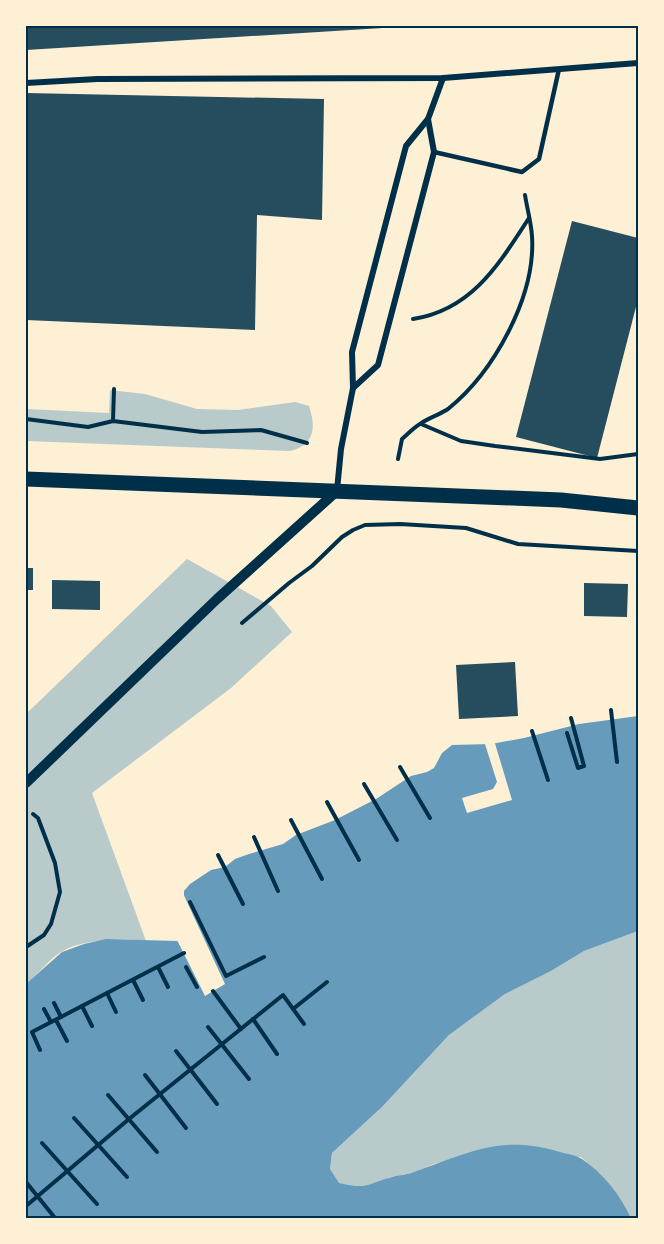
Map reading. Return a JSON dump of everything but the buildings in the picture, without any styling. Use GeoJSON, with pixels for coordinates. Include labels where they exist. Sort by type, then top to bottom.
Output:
{"type":"FeatureCollection","features":[{"type":"Feature","properties":{"kind":"main road"},"geometry":{"type":"LineString","coordinates":[[26,479],[561,500],[639,508]]}},
{"type":"Feature","properties":{"kind":"street"},"geometry":{"type":"LineString","coordinates":[[26,82],[109,79],[443,78],[639,63]]}},
{"type":"Feature","properties":{"kind":"street"},"geometry":{"type":"LineString","coordinates":[[26,783],[218,599],[337,491],[341,450],[353,388],[352,352],[406,146],[428,119],[443,78]]}},
{"type":"Feature","properties":{"kind":"street"},"geometry":{"type":"LineString","coordinates":[[353,388],[378,365],[434,153],[428,119]]}},
{"type":"Feature","properties":{"kind":"lane"},"geometry":{"type":"LineString","coordinates":[[434,153],[522,172],[539,159],[559,69]]}},
{"type":"Feature","properties":{"kind":"path"},"geometry":{"type":"LineString","coordinates":[[398,459],[402,439],[420,424],[447,410],[471,387],[507,338],[519,307],[529,270],[532,237],[525,195]]}},
{"type":"Feature","properties":{"kind":"path"},"geometry":{"type":"LineString","coordinates":[[413,319],[433,316],[472,292],[494,270],[529,218]]}},
{"type":"Feature","properties":{"kind":"path"},"geometry":{"type":"LineString","coordinates":[[113,422],[114,389]]}},
{"type":"Feature","properties":{"kind":"path"},"geometry":{"type":"LineString","coordinates":[[26,419],[88,427],[113,422],[202,432],[261,430],[308,442]]}},
{"type":"Feature","properties":{"kind":"path"},"geometry":{"type":"LineString","coordinates":[[420,424],[461,441],[495,446],[600,459],[639,454]]}},
{"type":"Feature","properties":{"kind":"path"},"geometry":{"type":"LineString","coordinates":[[242,623],[312,566],[342,537],[365,525],[400,524],[466,528],[518,544],[639,551]]}},
{"type":"Feature","properties":{"kind":"path"},"geometry":{"type":"LineString","coordinates":[[611,710],[617,762]]}},
{"type":"Feature","properties":{"kind":"path"},"geometry":{"type":"LineString","coordinates":[[567,733],[578,768],[584,766],[571,718]]}},
{"type":"Feature","properties":{"kind":"path"},"geometry":{"type":"LineString","coordinates":[[532,731],[548,780]]}},
{"type":"Feature","properties":{"kind":"path"},"geometry":{"type":"LineString","coordinates":[[400,767],[430,818]]}},
{"type":"Feature","properties":{"kind":"path"},"geometry":{"type":"LineString","coordinates":[[364,784],[397,840]]}},
{"type":"Feature","properties":{"kind":"path"},"geometry":{"type":"LineString","coordinates":[[327,802],[359,860]]}},
{"type":"Feature","properties":{"kind":"path"},"geometry":{"type":"LineString","coordinates":[[26,947],[44,935],[51,924],[60,891],[55,863],[38,818],[33,814]]}},
{"type":"Feature","properties":{"kind":"path"},"geometry":{"type":"LineString","coordinates":[[291,820],[322,879]]}},
{"type":"Feature","properties":{"kind":"path"},"geometry":{"type":"LineString","coordinates":[[255,837],[278,891]]}},
{"type":"Feature","properties":{"kind":"path"},"geometry":{"type":"LineString","coordinates":[[218,855],[243,904]]}},
{"type":"Feature","properties":{"kind":"path"},"geometry":{"type":"LineString","coordinates":[[190,902],[226,976],[264,957]]}},
{"type":"Feature","properties":{"kind":"path"},"geometry":{"type":"LineString","coordinates":[[40,1050],[32,1032],[184,953]]}},
{"type":"Feature","properties":{"kind":"path"},"geometry":{"type":"LineString","coordinates":[[158,967],[168,987]]}},
{"type":"Feature","properties":{"kind":"path"},"geometry":{"type":"LineString","coordinates":[[186,967],[196,987]]}},
{"type":"Feature","properties":{"kind":"path"},"geometry":{"type":"LineString","coordinates":[[133,980],[143,1000]]}},
{"type":"Feature","properties":{"kind":"path"},"geometry":{"type":"LineString","coordinates":[[293,1009],[327,982]]}},
{"type":"Feature","properties":{"kind":"path"},"geometry":{"type":"LineString","coordinates":[[213,991],[241,1029]]}},
{"type":"Feature","properties":{"kind":"path"},"geometry":{"type":"LineString","coordinates":[[107,993],[117,1012]]}},
{"type":"Feature","properties":{"kind":"path"},"geometry":{"type":"LineString","coordinates":[[26,1206],[129,1119],[283,995],[304,1024]]}},
{"type":"Feature","properties":{"kind":"path"},"geometry":{"type":"LineString","coordinates":[[54,1003],[62,1017]]}},
{"type":"Feature","properties":{"kind":"path"},"geometry":{"type":"LineString","coordinates":[[82,1006],[92,1026]]}},
{"type":"Feature","properties":{"kind":"path"},"geometry":{"type":"LineString","coordinates":[[44,1009],[67,1041]]}},
{"type":"Feature","properties":{"kind":"path"},"geometry":{"type":"LineString","coordinates":[[253,1019],[278,1054]]}},
{"type":"Feature","properties":{"kind":"path"},"geometry":{"type":"LineString","coordinates":[[207,1027],[249,1079]]}},
{"type":"Feature","properties":{"kind":"path"},"geometry":{"type":"LineString","coordinates":[[176,1051],[217,1104]]}},
{"type":"Feature","properties":{"kind":"path"},"geometry":{"type":"LineString","coordinates":[[145,1075],[186,1128]]}},
{"type":"Feature","properties":{"kind":"path"},"geometry":{"type":"LineString","coordinates":[[108,1095],[157,1152]]}},
{"type":"Feature","properties":{"kind":"path"},"geometry":{"type":"LineString","coordinates":[[74,1118],[127,1177]]}},
{"type":"Feature","properties":{"kind":"path"},"geometry":{"type":"LineString","coordinates":[[42,1143],[97,1204]]}},
{"type":"Feature","properties":{"kind":"path"},"geometry":{"type":"LineString","coordinates":[[26,1182],[55,1218]]}},
{"type":"Feature","properties":{"kind":"shaded area"},"geometry":{"type":"Polygon","coordinates":[[[110,390],[145,394],[197,409],[238,410],[295,402],[309,406],[312,434],[304,444],[290,451],[26,441],[26,409],[109,413],[110,390]]]}},
{"type":"Feature","properties":{"kind":"shaded area"},"geometry":{"type":"Polygon","coordinates":[[[187,559],[271,606],[292,632],[231,688],[92,793],[146,941],[103,941],[80,944],[56,955],[26,984],[26,714],[187,559]]]}},
{"type":"Feature","properties":{"kind":"shaded area"},"geometry":{"type":"Polygon","coordinates":[[[638,931],[638,1218],[631,1218],[616,1192],[581,1157],[454,1158],[413,1173],[391,1177],[370,1186],[358,1188],[339,1184],[330,1169],[332,1153],[382,1107],[449,1035],[505,994],[584,951],[638,931]]]}},
{"type":"Feature","properties":{"kind":"water"},"geometry":{"type":"Polygon","coordinates":[[[638,716],[638,931],[584,951],[505,994],[449,1035],[382,1107],[332,1153],[330,1169],[339,1183],[362,1186],[411,1173],[486,1148],[502,1145],[539,1147],[577,1156],[590,1165],[611,1186],[631,1218],[26,1218],[26,984],[62,952],[106,939],[177,941],[189,937],[191,923],[184,891],[190,884],[211,870],[225,867],[235,859],[283,844],[296,835],[335,820],[376,799],[411,776],[427,772],[434,768],[442,753],[452,745],[491,744],[579,724],[638,716]]]}},
{"type":"Feature","properties":{"kind":"pier"},"geometry":{"type":"Polygon","coordinates":[[[494,740],[512,800],[467,813],[462,798],[493,789],[497,782],[484,741],[494,740]]]}},
{"type":"Feature","properties":{"kind":"pier"},"geometry":{"type":"Polygon","coordinates":[[[182,891],[225,984],[205,996],[176,938],[187,935],[188,923],[181,897],[182,891]]]}}]}
